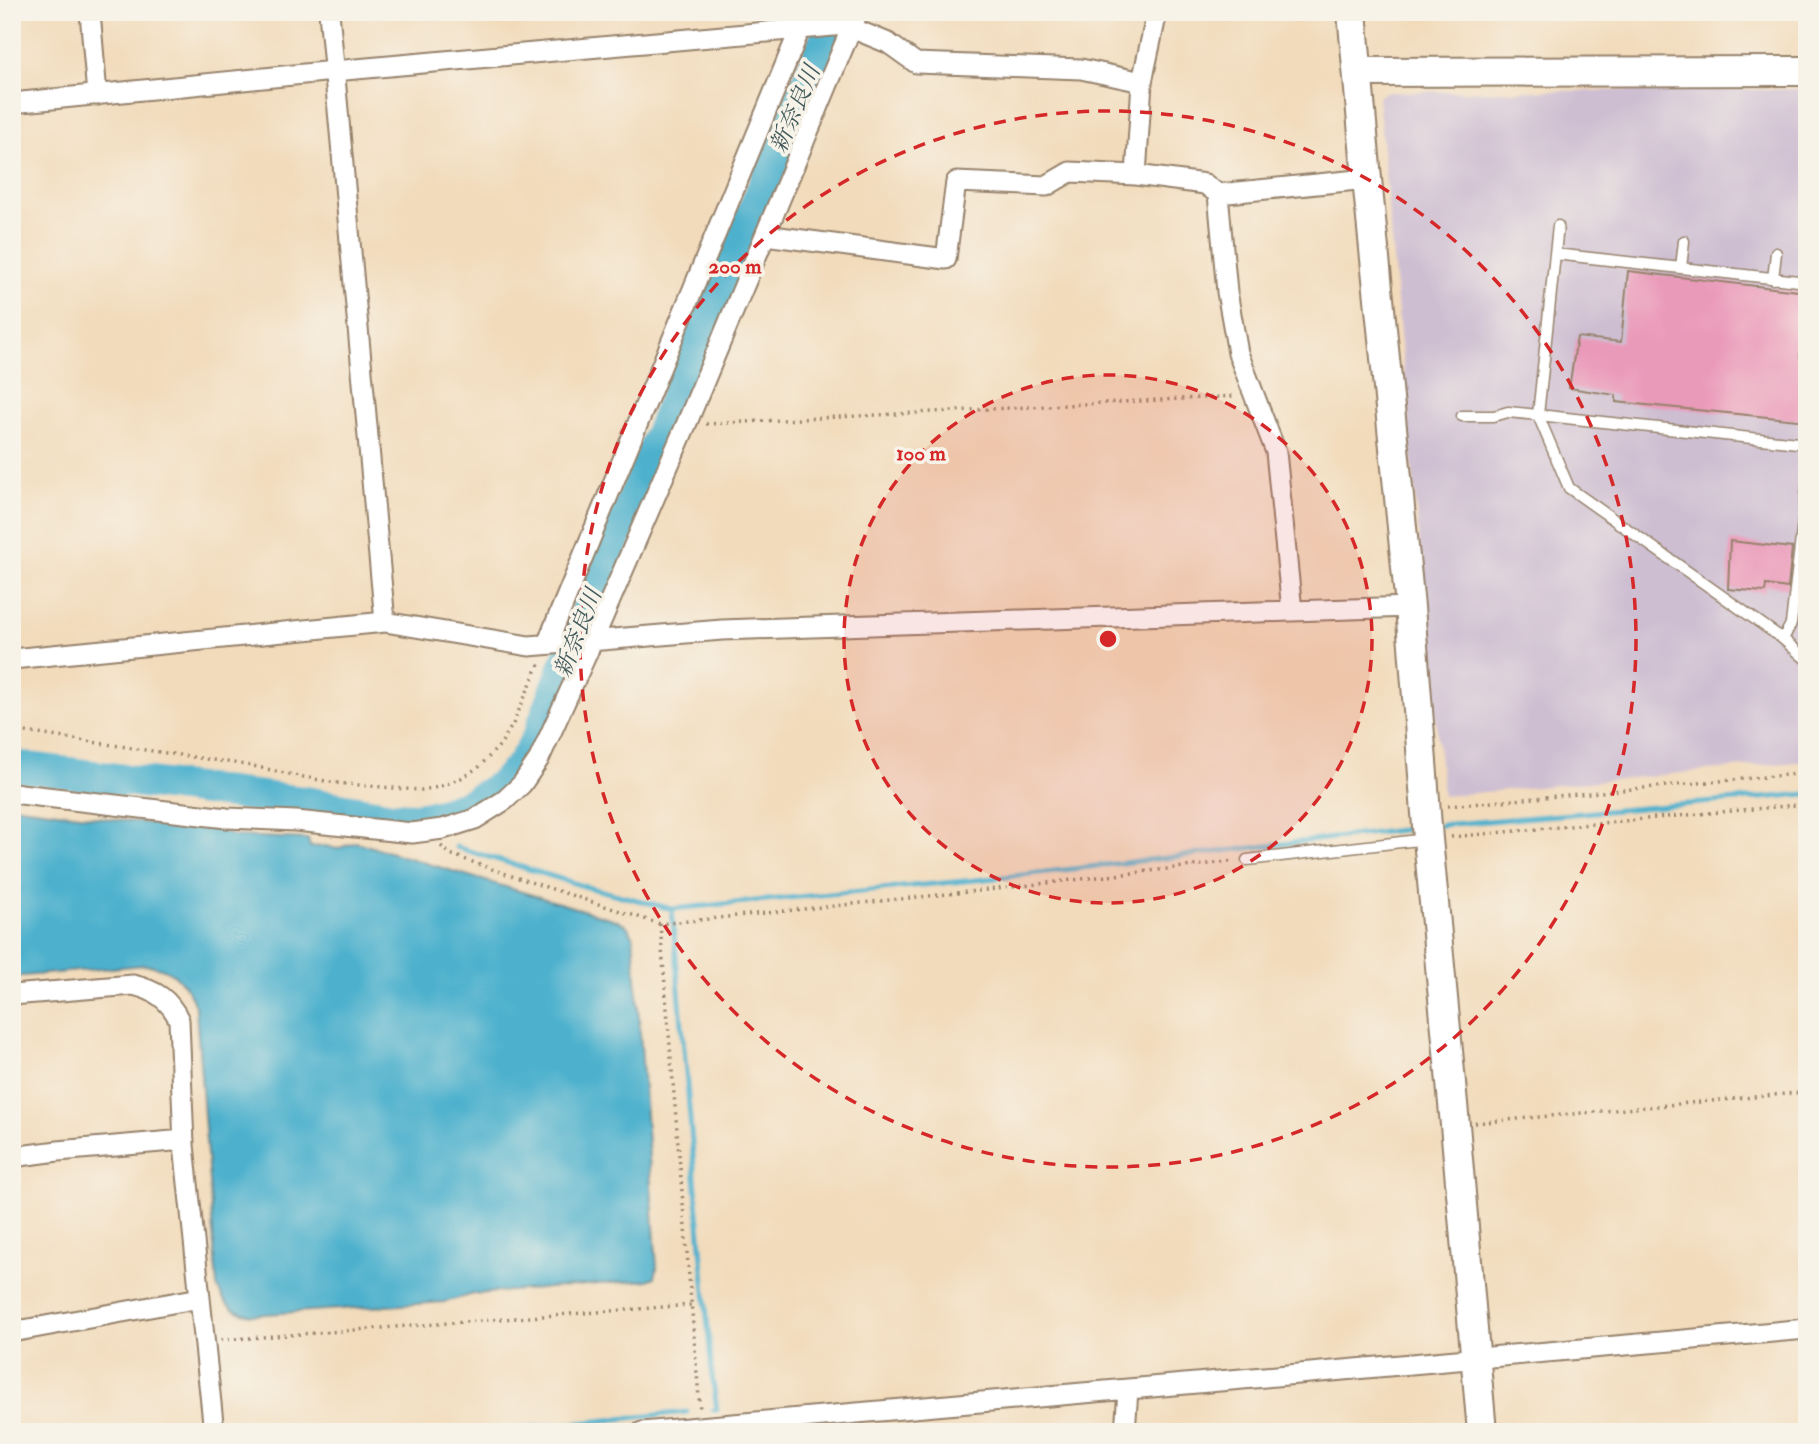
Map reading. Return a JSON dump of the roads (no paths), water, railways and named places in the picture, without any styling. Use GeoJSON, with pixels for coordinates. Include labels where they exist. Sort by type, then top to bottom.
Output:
{"type":"FeatureCollection","features":[{"type":"Feature","properties":{"kind":"street"},"geometry":{"type":"LineString","coordinates":[[90,12],[97,95]]}},
{"type":"Feature","properties":{"kind":"street"},"geometry":{"type":"LineString","coordinates":[[328,12],[385,622]]}},
{"type":"Feature","properties":{"kind":"street"},"geometry":{"type":"LineString","coordinates":[[1136,175],[1142,82],[1157,12]]}},
{"type":"Feature","properties":{"kind":"street"},"geometry":{"type":"LineString","coordinates":[[1352,12],[1410,607],[1425,808],[1482,1432]]}},
{"type":"Feature","properties":{"kind":"street"},"geometry":{"type":"LineString","coordinates":[[12,103],[806,23],[851,22],[916,63],[1081,69],[1142,82]]}},
{"type":"Feature","properties":{"kind":"street"},"geometry":{"type":"LineString","coordinates":[[12,793],[227,818],[425,832],[475,819],[505,800],[522,784],[539,759],[686,425],[851,22]]}},
{"type":"Feature","properties":{"kind":"street"},"geometry":{"type":"LineString","coordinates":[[551,644],[806,23]]}},
{"type":"Feature","properties":{"kind":"street"},"geometry":{"type":"LineString","coordinates":[[1358,72],[1807,71]]}},
{"type":"Feature","properties":{"kind":"street"},"geometry":{"type":"LineString","coordinates":[[765,235],[946,259],[956,182],[1046,186],[1070,172],[1136,175],[1205,184],[1218,194],[1367,179]]}},
{"type":"Feature","properties":{"kind":"street"},"geometry":{"type":"LineString","coordinates":[[1218,194],[1227,292],[1238,353],[1276,452],[1292,611]]}},
{"type":"Feature","properties":{"kind":"street"},"geometry":{"type":"LineString","coordinates":[[12,659],[385,622],[529,646],[723,630],[1410,607]]}},
{"type":"Feature","properties":{"kind":"street"},"geometry":{"type":"LineString","coordinates":[[12,995],[133,985],[150,989],[174,1010],[179,1020],[184,1140],[214,1432]]}},
{"type":"Feature","properties":{"kind":"street"},"geometry":{"type":"LineString","coordinates":[[12,1157],[184,1140]]}},
{"type":"Feature","properties":{"kind":"street"},"geometry":{"type":"LineString","coordinates":[[12,1332],[201,1298]]}},
{"type":"Feature","properties":{"kind":"street"},"geometry":{"type":"LineString","coordinates":[[642,1432],[1807,1329]]}},
{"type":"Feature","properties":{"kind":"street"},"geometry":{"type":"LineString","coordinates":[[1125,1432],[1128,1390]]}},
{"type":"Feature","properties":{"kind":"lane"},"geometry":{"type":"LineString","coordinates":[[1558,226],[1538,415],[1569,488],[1783,639],[1807,660]]}},
{"type":"Feature","properties":{"kind":"lane"},"geometry":{"type":"LineString","coordinates":[[1681,268],[1684,241]]}},
{"type":"Feature","properties":{"kind":"lane"},"geometry":{"type":"LineString","coordinates":[[1773,279],[1776,253]]}},
{"type":"Feature","properties":{"kind":"lane"},"geometry":{"type":"LineString","coordinates":[[1555,254],[1807,282]]}},
{"type":"Feature","properties":{"kind":"lane"},"geometry":{"type":"LineString","coordinates":[[1462,416],[1494,416],[1508,412],[1807,444]]}},
{"type":"Feature","properties":{"kind":"lane"},"geometry":{"type":"LineString","coordinates":[[1783,639],[1791,624],[1807,487]]}},
{"type":"Feature","properties":{"kind":"lane"},"geometry":{"type":"LineString","coordinates":[[1247,860],[1428,839]]}},
{"type":"Feature","properties":{"kind":"water"},"geometry":{"type":"Polygon","coordinates":[[[12,806],[220,830],[233,836],[308,839],[310,847],[326,846],[337,849],[356,842],[619,921],[628,927],[633,936],[657,1268],[655,1277],[648,1280],[474,1294],[445,1302],[251,1315],[230,1306],[217,1286],[196,1010],[193,1001],[178,978],[154,966],[12,977],[12,806]]]}},
{"type":"Feature","properties":{"kind":"waterway","name":"新奈良川"},"geometry":{"type":"LineString","coordinates":[[12,766],[416,818],[441,814],[468,805],[502,785],[522,764],[538,737],[578,630],[836,12]]}},
{"type":"Feature","properties":{"kind":"waterway"},"geometry":{"type":"LineString","coordinates":[[121,797],[123,780]]}},
{"type":"Feature","properties":{"kind":"waterway"},"geometry":{"type":"LineString","coordinates":[[1440,825],[1807,794]]}},
{"type":"Feature","properties":{"kind":"waterway"},"geometry":{"type":"LineString","coordinates":[[456,847],[587,887],[672,909],[996,878],[1418,828]]}},
{"type":"Feature","properties":{"kind":"waterway"},"geometry":{"type":"LineString","coordinates":[[672,909],[717,1410],[713,1410]]}},
{"type":"Feature","properties":{"kind":"waterway"},"geometry":{"type":"LineString","coordinates":[[488,1432],[687,1412]]}}]}
